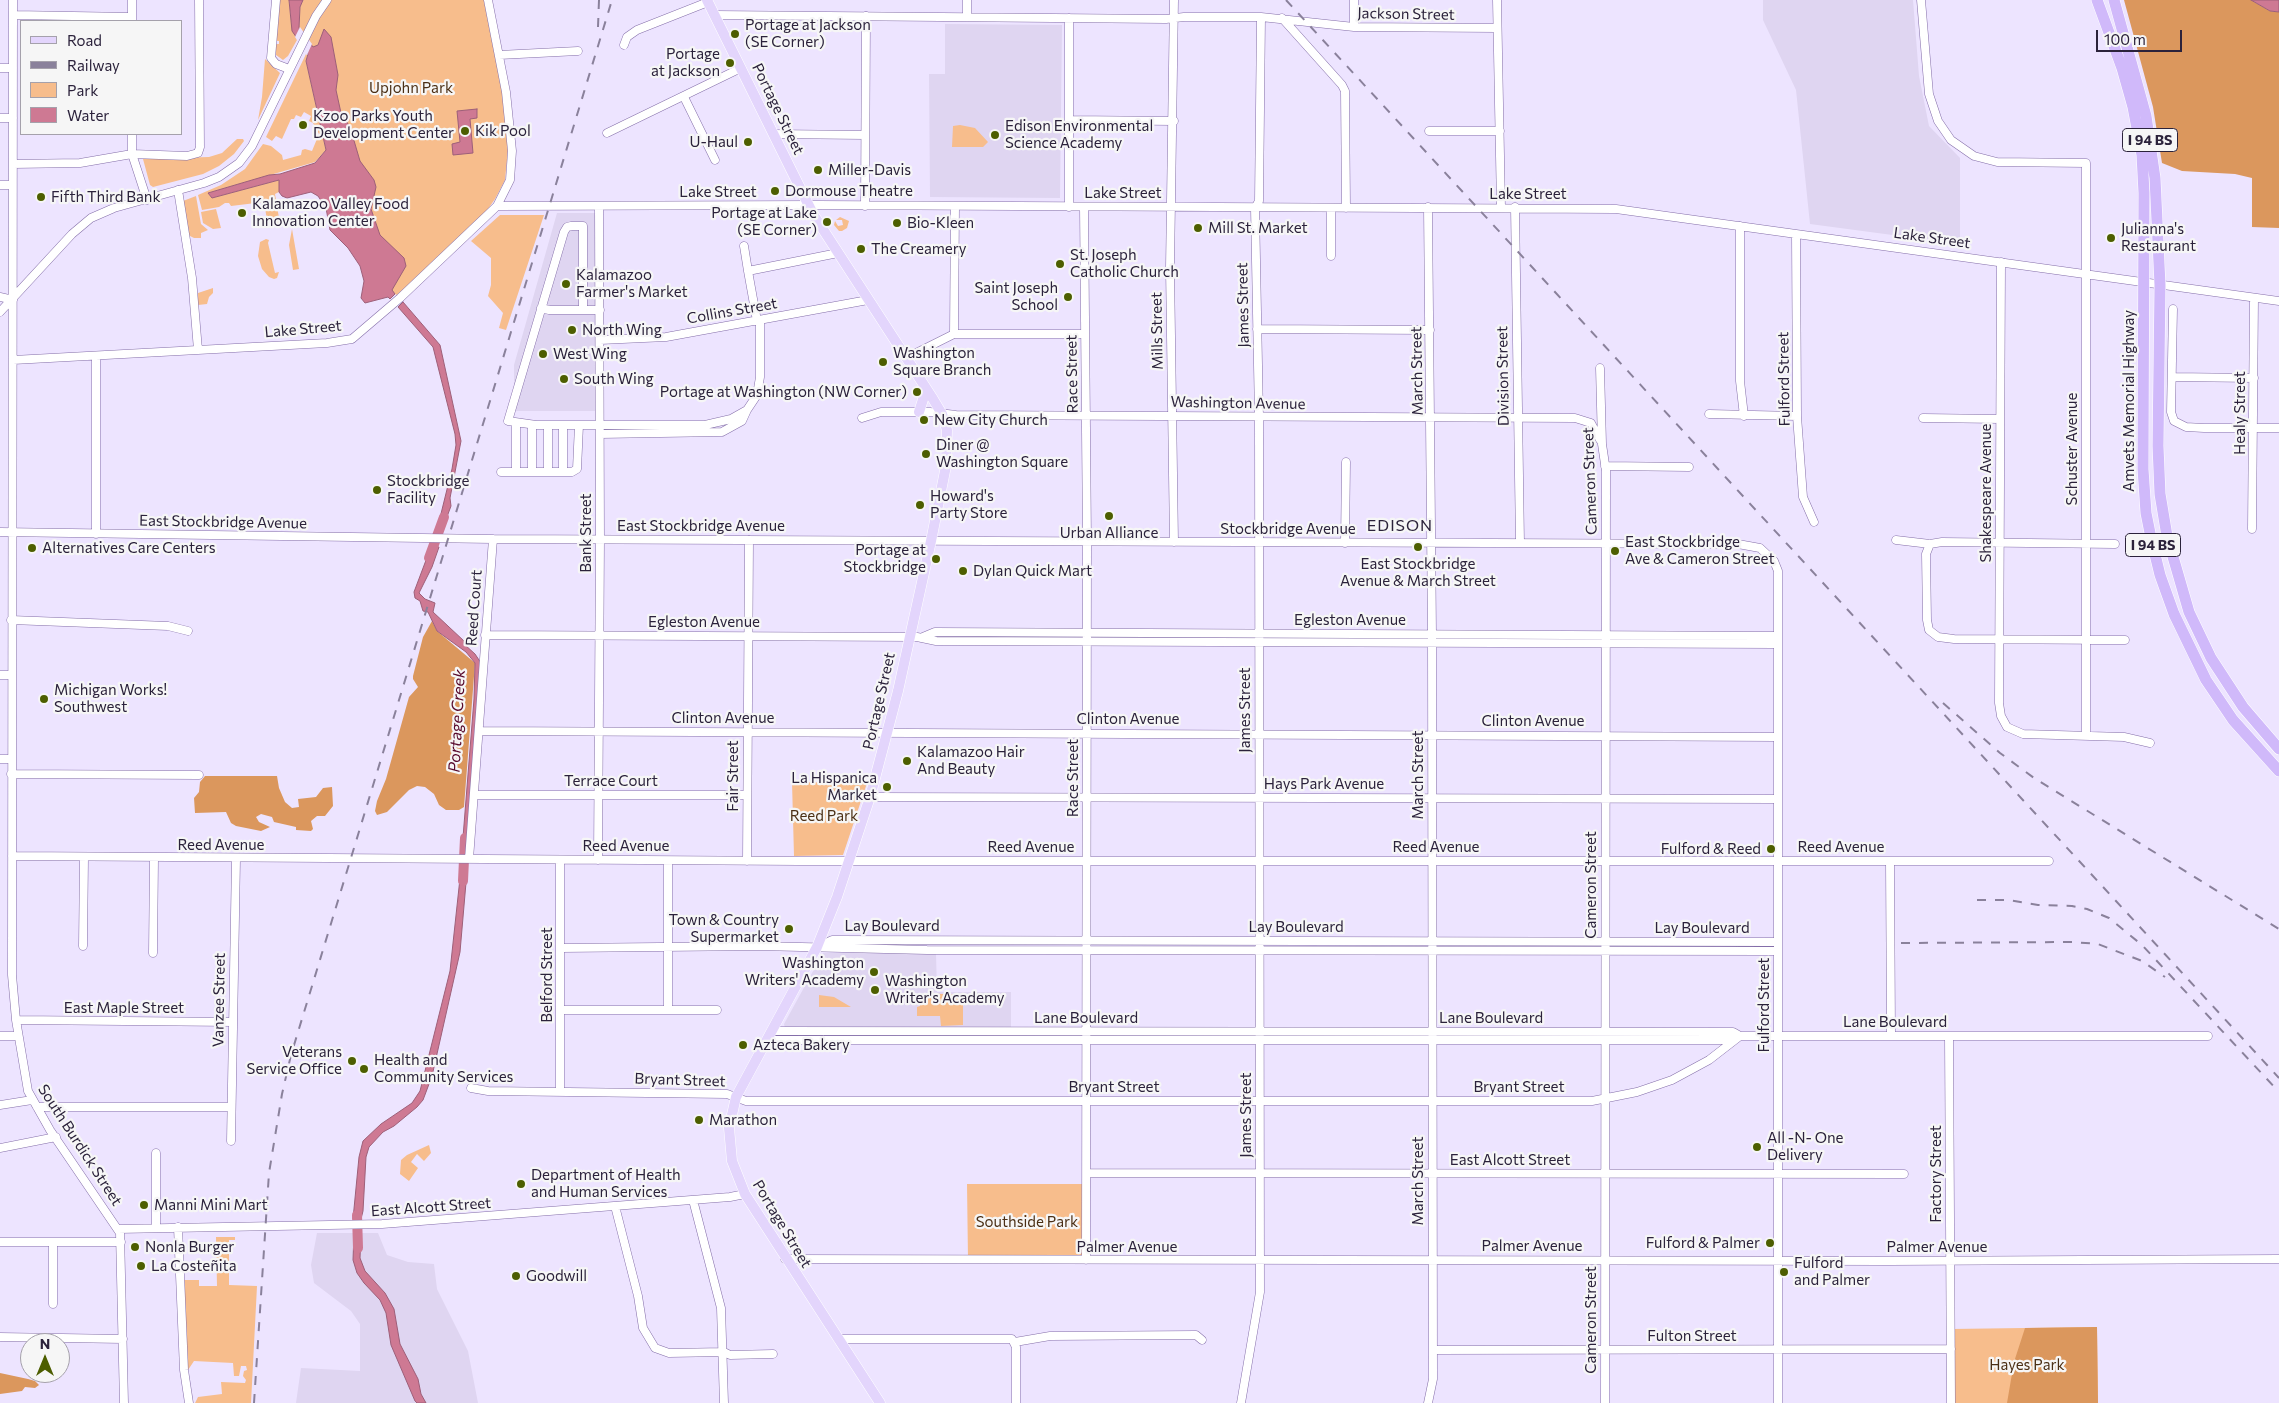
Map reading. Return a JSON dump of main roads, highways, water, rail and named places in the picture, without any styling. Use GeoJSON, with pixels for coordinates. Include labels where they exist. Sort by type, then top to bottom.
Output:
{"type":"FeatureCollection","features":[{"type":"Feature","properties":{"kind":"highway","name":"Amvets Memorial Highway"},"geometry":{"type":"LineString","coordinates":[[2097,0],[2109,27],[2130,99],[2139,140],[2143,172],[2152,284],[2144,492],[2146,513],[2160,575],[2185,640],[2212,690],[2233,720],[2279,771]]}},
{"type":"Feature","properties":{"kind":"highway","name":"Amvets Memorial Highway"},"geometry":{"type":"LineString","coordinates":[[2114,0],[2150,137],[2158,221],[2150,331],[2151,387],[2154,413],[2158,421],[2159,479],[2163,515],[2173,562],[2189,612],[2211,658],[2227,685],[2256,724],[2279,749]]}},
{"type":"Feature","properties":{"kind":"main road","name":"Portage Street"},"geometry":{"type":"LineString","coordinates":[[708,1],[808,205],[942,414],[947,430],[946,462],[931,541],[888,732],[870,797],[850,861],[817,947],[736,1097],[731,1114],[729,1138],[732,1161],[745,1194],[785,1259],[880,1403]]}},
{"type":"Feature","properties":{"kind":"main road"},"geometry":{"type":"LineString","coordinates":[[918,412],[926,390]]}},
{"type":"Feature","properties":{"kind":"water"},"geometry":{"type":"Polygon","coordinates":[[[289,0],[303,0],[300,7],[299,28],[313,47],[318,45],[324,29],[331,37],[338,75],[336,90],[341,113],[350,127],[360,161],[374,180],[376,187],[371,209],[380,235],[404,258],[406,266],[392,290],[395,294],[390,299],[388,297],[365,303],[361,298],[364,281],[360,266],[348,248],[330,230],[326,208],[318,196],[311,192],[287,198],[282,196],[279,192],[279,180],[212,198],[208,193],[315,163],[326,150],[306,61],[308,54],[292,31],[289,0]]]}},
{"type":"Feature","properties":{"kind":"water"},"geometry":{"type":"Polygon","coordinates":[[[2251,0],[2279,0],[2279,12],[2270,11],[2251,0]]]}},
{"type":"Feature","properties":{"kind":"water","name":"Kik Pool"},"geometry":{"type":"Polygon","coordinates":[[[477,109],[477,118],[470,119],[473,153],[453,155],[452,144],[460,142],[457,111],[477,109]]]}},
{"type":"Feature","properties":{"kind":"water"},"geometry":{"type":"Polygon","coordinates":[[[403,302],[440,345],[461,441],[450,498],[451,506],[442,530],[437,530],[452,469],[456,445],[455,434],[433,347],[398,307],[403,302]]]}},
{"type":"Feature","properties":{"kind":"water"},"geometry":{"type":"Polygon","coordinates":[[[431,547],[439,547],[432,567],[419,593],[425,599],[435,603],[433,612],[464,641],[464,644],[475,654],[481,663],[467,850],[462,850],[475,663],[466,652],[437,631],[428,612],[423,611],[420,601],[415,598],[414,592],[431,547]]]}},
{"type":"Feature","properties":{"kind":"water"},"geometry":{"type":"Polygon","coordinates":[[[461,869],[466,869],[467,871],[460,952],[432,1076],[423,1100],[417,1107],[394,1126],[383,1132],[369,1147],[366,1157],[363,1211],[361,1219],[353,1219],[359,1157],[363,1141],[381,1124],[412,1103],[420,1091],[450,971],[461,869]]]}},
{"type":"Feature","properties":{"kind":"water"},"geometry":{"type":"Polygon","coordinates":[[[354,1234],[361,1234],[360,1258],[365,1271],[385,1293],[394,1309],[400,1344],[418,1379],[421,1394],[426,1403],[417,1403],[415,1401],[391,1345],[386,1313],[380,1300],[357,1273],[353,1260],[354,1234]]]}},
{"type":"Feature","properties":{"kind":"waterway","name":"Portage Creek"},"geometry":{"type":"LineString","coordinates":[[429,558],[444,517]]}},
{"type":"Feature","properties":{"kind":"waterway","name":"Portage Creek"},"geometry":{"type":"LineString","coordinates":[[463,881],[465,838]]}},
{"type":"Feature","properties":{"kind":"waterway","name":"Portage Creek"},"geometry":{"type":"LineString","coordinates":[[357,1215],[358,1248]]}},
{"type":"Feature","properties":{"kind":"railway"},"geometry":{"type":"LineString","coordinates":[[598,27],[599,0]]}},
{"type":"Feature","properties":{"kind":"railway"},"geometry":{"type":"LineString","coordinates":[[254,1403],[269,1173],[282,1094],[291,1055],[612,0]]}},
{"type":"Feature","properties":{"kind":"railway"},"geometry":{"type":"LineString","coordinates":[[1286,0],[2279,1078]]}},
{"type":"Feature","properties":{"kind":"railway"},"geometry":{"type":"LineString","coordinates":[[1943,703],[2000,753],[2034,778],[2279,929]]}},
{"type":"Feature","properties":{"kind":"railway"},"geometry":{"type":"LineString","coordinates":[[1977,900],[2008,900],[2038,905],[2072,906],[2087,909],[2109,918],[2142,945],[2279,1092]]}},
{"type":"Feature","properties":{"kind":"railway"},"geometry":{"type":"LineString","coordinates":[[1901,943],[2073,942],[2098,944],[2142,961],[2165,977]]}},
{"type":"Feature","properties":{"kind":"place","name":"Portage at Jackson (SE Corner)"},"geometry":{"type":"Point","coordinates":[735,34]}},
{"type":"Feature","properties":{"kind":"place","name":"Portage at Jackson"},"geometry":{"type":"Point","coordinates":[730,63]}},
{"type":"Feature","properties":{"kind":"place","name":"Kzoo Parks Youth Development Center"},"geometry":{"type":"Point","coordinates":[303,125]}},
{"type":"Feature","properties":{"kind":"place","name":"Kik Pool"},"geometry":{"type":"Point","coordinates":[465,131]}},
{"type":"Feature","properties":{"kind":"place","name":"Edison Environmental Science Academy"},"geometry":{"type":"Point","coordinates":[995,135]}},
{"type":"Feature","properties":{"kind":"place","name":"U-Haul"},"geometry":{"type":"Point","coordinates":[748,142]}},
{"type":"Feature","properties":{"kind":"place","name":"Miller-Davis"},"geometry":{"type":"Point","coordinates":[818,170]}},
{"type":"Feature","properties":{"kind":"place","name":"Dormouse Theatre"},"geometry":{"type":"Point","coordinates":[775,191]}},
{"type":"Feature","properties":{"kind":"place","name":"Fifth Third Bank"},"geometry":{"type":"Point","coordinates":[41,197]}},
{"type":"Feature","properties":{"kind":"place","name":"Kalamazoo Valley Food Innovation Center"},"geometry":{"type":"Point","coordinates":[242,213]}},
{"type":"Feature","properties":{"kind":"place","name":"Portage at Lake (SE Corner)"},"geometry":{"type":"Point","coordinates":[827,222]}},
{"type":"Feature","properties":{"kind":"place","name":"Bio-Kleen"},"geometry":{"type":"Point","coordinates":[897,223]}},
{"type":"Feature","properties":{"kind":"place","name":"Mill St. Market"},"geometry":{"type":"Point","coordinates":[1198,228]}},
{"type":"Feature","properties":{"kind":"place","name":"Julianna's Restaurant"},"geometry":{"type":"Point","coordinates":[2111,238]}},
{"type":"Feature","properties":{"kind":"place","name":"The Creamery"},"geometry":{"type":"Point","coordinates":[861,249]}},
{"type":"Feature","properties":{"kind":"place","name":"St. Joseph Catholic Church"},"geometry":{"type":"Point","coordinates":[1060,264]}},
{"type":"Feature","properties":{"kind":"place","name":"Kalamazoo Farmer's Market"},"geometry":{"type":"Point","coordinates":[566,284]}},
{"type":"Feature","properties":{"kind":"place","name":"Saint Joseph School"},"geometry":{"type":"Point","coordinates":[1068,297]}},
{"type":"Feature","properties":{"kind":"place","name":"North Wing"},"geometry":{"type":"Point","coordinates":[572,330]}},
{"type":"Feature","properties":{"kind":"place","name":"West Wing"},"geometry":{"type":"Point","coordinates":[543,354]}},
{"type":"Feature","properties":{"kind":"place","name":"Washington Square Branch"},"geometry":{"type":"Point","coordinates":[883,362]}},
{"type":"Feature","properties":{"kind":"place","name":"South Wing"},"geometry":{"type":"Point","coordinates":[564,379]}},
{"type":"Feature","properties":{"kind":"place","name":"Portage at Washington (NW Corner)"},"geometry":{"type":"Point","coordinates":[917,392]}},
{"type":"Feature","properties":{"kind":"place","name":"New City Church"},"geometry":{"type":"Point","coordinates":[924,420]}},
{"type":"Feature","properties":{"kind":"place","name":"Diner @ Washington Square"},"geometry":{"type":"Point","coordinates":[926,454]}},
{"type":"Feature","properties":{"kind":"place","name":"Stockbridge Facility"},"geometry":{"type":"Point","coordinates":[377,490]}},
{"type":"Feature","properties":{"kind":"place","name":"Howard's Party Store"},"geometry":{"type":"Point","coordinates":[920,505]}},
{"type":"Feature","properties":{"kind":"place","name":"Urban Alliance"},"geometry":{"type":"Point","coordinates":[1109,516]}},
{"type":"Feature","properties":{"kind":"place","name":"East Stockbridge Avenue & March Street"},"geometry":{"type":"Point","coordinates":[1418,547]}},
{"type":"Feature","properties":{"kind":"place","name":"Alternatives Care Centers"},"geometry":{"type":"Point","coordinates":[32,548]}},
{"type":"Feature","properties":{"kind":"place","name":"East Stockbridge Ave & Cameron Street"},"geometry":{"type":"Point","coordinates":[1615,551]}},
{"type":"Feature","properties":{"kind":"place","name":"Portage at Stockbridge"},"geometry":{"type":"Point","coordinates":[936,559]}},
{"type":"Feature","properties":{"kind":"place","name":"Dylan Quick Mart"},"geometry":{"type":"Point","coordinates":[963,571]}},
{"type":"Feature","properties":{"kind":"place","name":"Michigan Works! Southwest"},"geometry":{"type":"Point","coordinates":[44,699]}},
{"type":"Feature","properties":{"kind":"place","name":"Kalamazoo Hair And Beauty"},"geometry":{"type":"Point","coordinates":[907,761]}},
{"type":"Feature","properties":{"kind":"place","name":"La Hispanica Market"},"geometry":{"type":"Point","coordinates":[887,787]}},
{"type":"Feature","properties":{"kind":"place","name":"Fulford & Reed"},"geometry":{"type":"Point","coordinates":[1771,849]}},
{"type":"Feature","properties":{"kind":"place","name":"Town & Country Supermarket"},"geometry":{"type":"Point","coordinates":[789,929]}},
{"type":"Feature","properties":{"kind":"place","name":"Washington Writers' Academy"},"geometry":{"type":"Point","coordinates":[874,972]}},
{"type":"Feature","properties":{"kind":"place","name":"Washington Writer's Academy"},"geometry":{"type":"Point","coordinates":[875,990]}},
{"type":"Feature","properties":{"kind":"place","name":"Azteca Bakery"},"geometry":{"type":"Point","coordinates":[743,1045]}},
{"type":"Feature","properties":{"kind":"place","name":"Veterans Service Office"},"geometry":{"type":"Point","coordinates":[352,1061]}},
{"type":"Feature","properties":{"kind":"place","name":"Health and Community Services"},"geometry":{"type":"Point","coordinates":[364,1069]}},
{"type":"Feature","properties":{"kind":"place","name":"Marathon"},"geometry":{"type":"Point","coordinates":[699,1120]}},
{"type":"Feature","properties":{"kind":"place","name":"All -N- One Delivery"},"geometry":{"type":"Point","coordinates":[1757,1147]}},
{"type":"Feature","properties":{"kind":"place","name":"Department of Health and Human Services"},"geometry":{"type":"Point","coordinates":[521,1184]}},
{"type":"Feature","properties":{"kind":"place","name":"Manni Mini Mart"},"geometry":{"type":"Point","coordinates":[144,1205]}},
{"type":"Feature","properties":{"kind":"place","name":"Fulford & Palmer"},"geometry":{"type":"Point","coordinates":[1770,1243]}},
{"type":"Feature","properties":{"kind":"place","name":"Nonla Burger"},"geometry":{"type":"Point","coordinates":[135,1247]}},
{"type":"Feature","properties":{"kind":"place","name":"La Costeñita"},"geometry":{"type":"Point","coordinates":[141,1266]}},
{"type":"Feature","properties":{"kind":"place","name":"Fulford and Palmer"},"geometry":{"type":"Point","coordinates":[1784,1272]}},
{"type":"Feature","properties":{"kind":"place","name":"Goodwill"},"geometry":{"type":"Point","coordinates":[516,1276]}},
{"type":"Feature","properties":{"kind":"district","name":"EDISON"},"geometry":{"type":"Point","coordinates":[1400,526]}},
{"type":"Feature","properties":{"kind":"park label","name":"Upjohn Park"},"geometry":{"type":"Point","coordinates":[411,88]}},
{"type":"Feature","properties":{"kind":"park label","name":"Reed Park"},"geometry":{"type":"Point","coordinates":[824,816]}},
{"type":"Feature","properties":{"kind":"park label","name":"Southside Park"},"geometry":{"type":"Point","coordinates":[1027,1222]}},
{"type":"Feature","properties":{"kind":"park label","name":"Hayes Park"},"geometry":{"type":"Point","coordinates":[2027,1365]}}]}
